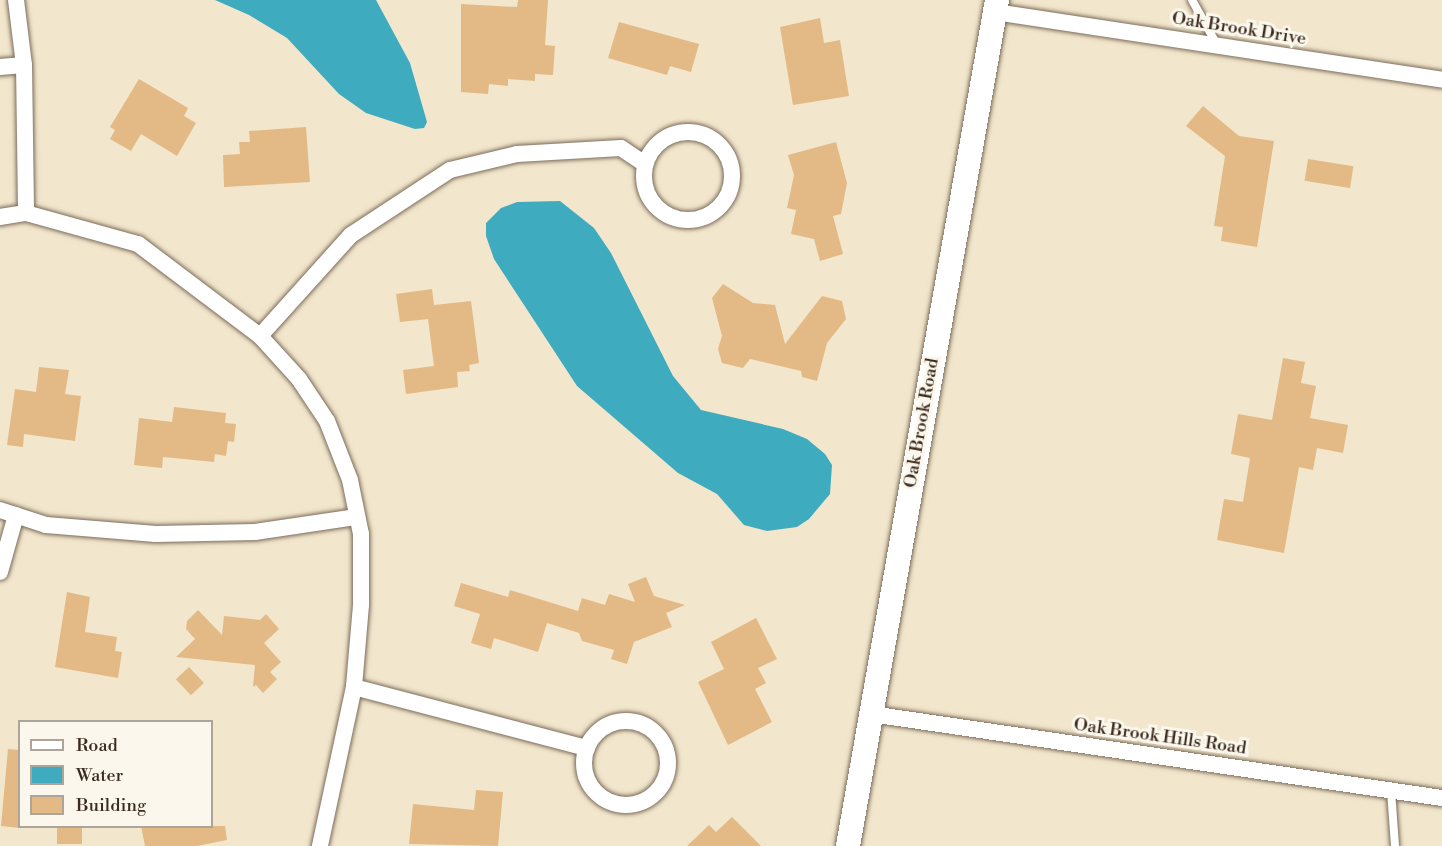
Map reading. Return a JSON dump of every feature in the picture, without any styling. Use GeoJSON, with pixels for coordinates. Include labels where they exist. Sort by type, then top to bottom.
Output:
{"type":"FeatureCollection","features":[{"type":"Feature","properties":{"kind":"main road","name":"Oak Brook Road"},"geometry":{"type":"LineString","coordinates":[[848,846],[996,6]]}},
{"type":"Feature","properties":{"kind":"street"},"geometry":{"type":"LineString","coordinates":[[16,0],[24,65],[26,213]]}},
{"type":"Feature","properties":{"kind":"street","name":"Oak Brook Drive"},"geometry":{"type":"LineString","coordinates":[[996,6],[1217,46],[1442,80]]}},
{"type":"Feature","properties":{"kind":"street"},"geometry":{"type":"LineString","coordinates":[[0,67],[24,65]]}},
{"type":"Feature","properties":{"kind":"street"},"geometry":{"type":"LineString","coordinates":[[691,132],[706,135],[727,156],[731,186],[717,210],[700,218],[681,220],[659,210],[651,200],[645,189],[645,164],[652,150],[669,136],[691,132]]}},
{"type":"Feature","properties":{"kind":"street"},"geometry":{"type":"LineString","coordinates":[[260,336],[351,235],[450,170],[517,154],[621,148],[645,164]]}},
{"type":"Feature","properties":{"kind":"street"},"geometry":{"type":"LineString","coordinates":[[0,217],[26,213],[138,244],[260,336],[299,379],[327,421],[350,480],[357,517],[361,605],[354,687],[320,846]]}},
{"type":"Feature","properties":{"kind":"street"},"geometry":{"type":"LineString","coordinates":[[0,510],[46,525],[156,534],[255,532],[357,517]]}},
{"type":"Feature","properties":{"kind":"street"},"geometry":{"type":"LineString","coordinates":[[0,572],[16,515]]}},
{"type":"Feature","properties":{"kind":"street"},"geometry":{"type":"LineString","coordinates":[[354,687],[587,748]]}},
{"type":"Feature","properties":{"kind":"street","name":"Oak Brook Hills Road"},"geometry":{"type":"LineString","coordinates":[[872,714],[1442,798]]}},
{"type":"Feature","properties":{"kind":"street"},"geometry":{"type":"LineString","coordinates":[[633,721],[658,734],[669,761],[667,775],[661,787],[645,800],[626,805],[613,803],[601,796],[586,774],[587,748],[605,726],[633,721]]}},
{"type":"Feature","properties":{"kind":"lane"},"geometry":{"type":"LineString","coordinates":[[1192,0],[1217,46]]}},
{"type":"Feature","properties":{"kind":"lane"},"geometry":{"type":"LineString","coordinates":[[1391,790],[1395,846]]}},
{"type":"Feature","properties":{"kind":"water"},"geometry":{"type":"Polygon","coordinates":[[[215,0],[376,0],[410,63],[427,122],[424,128],[415,129],[366,113],[339,94],[287,38],[249,15],[215,0]]]}},
{"type":"Feature","properties":{"kind":"water"},"geometry":{"type":"Polygon","coordinates":[[[560,201],[594,228],[611,253],[673,376],[701,410],[783,429],[807,439],[825,454],[832,465],[830,494],[809,519],[797,527],[767,531],[744,525],[717,494],[678,473],[577,386],[494,259],[486,236],[486,223],[501,208],[517,202],[560,201]]]}},
{"type":"Feature","properties":{"kind":"building"},"geometry":{"type":"Polygon","coordinates":[[[518,0],[548,0],[545,45],[555,46],[553,75],[535,74],[535,81],[508,79],[508,86],[489,84],[488,94],[461,92],[461,4],[517,7],[518,0]]]}},
{"type":"Feature","properties":{"kind":"building"},"geometry":{"type":"Polygon","coordinates":[[[820,18],[824,43],[840,40],[849,96],[793,105],[780,27],[820,18]]]}},
{"type":"Feature","properties":{"kind":"building"},"geometry":{"type":"Polygon","coordinates":[[[619,22],[699,44],[691,72],[670,66],[667,75],[608,58],[619,22]]]}},
{"type":"Feature","properties":{"kind":"building"},"geometry":{"type":"Polygon","coordinates":[[[139,79],[188,108],[184,116],[196,123],[177,156],[141,134],[131,151],[110,139],[115,130],[110,127],[139,79]]]}},
{"type":"Feature","properties":{"kind":"building"},"geometry":{"type":"Polygon","coordinates":[[[1203,106],[1239,136],[1274,141],[1257,247],[1221,241],[1223,227],[1214,226],[1225,156],[1186,126],[1203,106]]]}},
{"type":"Feature","properties":{"kind":"building"},"geometry":{"type":"Polygon","coordinates":[[[306,127],[310,182],[224,187],[223,155],[240,154],[239,142],[250,142],[249,131],[306,127]]]}},
{"type":"Feature","properties":{"kind":"building"},"geometry":{"type":"Polygon","coordinates":[[[836,142],[847,183],[841,214],[833,216],[843,254],[820,261],[814,239],[791,234],[796,210],[787,208],[794,175],[788,155],[836,142]]]}},
{"type":"Feature","properties":{"kind":"building"},"geometry":{"type":"Polygon","coordinates":[[[1308,159],[1353,166],[1350,188],[1305,181],[1308,159]]]}},
{"type":"Feature","properties":{"kind":"building"},"geometry":{"type":"Polygon","coordinates":[[[723,284],[753,303],[775,305],[785,344],[822,296],[842,301],[846,319],[827,343],[817,381],[802,377],[801,371],[750,359],[743,368],[722,363],[718,349],[722,336],[712,298],[723,284]]]}},
{"type":"Feature","properties":{"kind":"building"},"geometry":{"type":"Polygon","coordinates":[[[432,289],[434,305],[471,301],[479,363],[469,365],[470,371],[457,372],[458,387],[406,394],[403,370],[434,366],[428,319],[400,322],[396,294],[432,289]]]}},
{"type":"Feature","properties":{"kind":"building"},"geometry":{"type":"Polygon","coordinates":[[[1283,358],[1305,362],[1301,383],[1316,386],[1310,418],[1348,425],[1343,453],[1317,448],[1313,470],[1299,467],[1284,553],[1217,540],[1224,499],[1243,502],[1250,458],[1231,454],[1238,414],[1272,420],[1283,358]]]}},
{"type":"Feature","properties":{"kind":"building"},"geometry":{"type":"Polygon","coordinates":[[[39,367],[69,370],[65,394],[81,396],[75,441],[24,434],[23,447],[7,445],[15,389],[36,392],[39,367]]]}},
{"type":"Feature","properties":{"kind":"building"},"geometry":{"type":"Polygon","coordinates":[[[174,407],[226,413],[225,423],[236,424],[234,442],[228,441],[226,456],[215,454],[214,462],[163,457],[162,468],[134,465],[139,418],[172,422],[174,407]]]}},
{"type":"Feature","properties":{"kind":"building"},"geometry":{"type":"Polygon","coordinates":[[[646,577],[654,596],[685,605],[666,613],[672,627],[634,642],[627,664],[611,659],[614,650],[582,641],[579,633],[547,623],[538,652],[494,638],[491,649],[471,643],[480,614],[454,606],[461,583],[508,597],[510,590],[578,611],[582,598],[605,605],[609,594],[635,602],[628,584],[646,577]]]}},
{"type":"Feature","properties":{"kind":"building"},"geometry":{"type":"Polygon","coordinates":[[[67,592],[90,597],[85,632],[117,637],[115,651],[122,652],[118,678],[55,667],[67,592]]]}},
{"type":"Feature","properties":{"kind":"building"},"geometry":{"type":"Polygon","coordinates":[[[198,610],[222,635],[224,616],[260,620],[266,614],[279,629],[264,643],[281,662],[270,672],[277,679],[263,693],[256,685],[253,687],[255,665],[176,657],[195,639],[186,629],[187,621],[198,610]]]}},
{"type":"Feature","properties":{"kind":"building"},"geometry":{"type":"Polygon","coordinates":[[[756,618],[777,659],[758,668],[766,683],[755,689],[772,722],[728,745],[698,682],[724,669],[711,642],[756,618]]]}},
{"type":"Feature","properties":{"kind":"building"},"geometry":{"type":"Polygon","coordinates":[[[189,667],[204,683],[191,695],[176,679],[189,667]]]}},
{"type":"Feature","properties":{"kind":"building"},"geometry":{"type":"Polygon","coordinates":[[[8,749],[18,750],[18,828],[1,826],[8,749]]]}},
{"type":"Feature","properties":{"kind":"building"},"geometry":{"type":"Polygon","coordinates":[[[476,790],[503,792],[498,846],[409,844],[413,804],[474,810],[476,790]]]}},
{"type":"Feature","properties":{"kind":"building"},"geometry":{"type":"Polygon","coordinates":[[[732,817],[761,846],[687,846],[709,825],[716,832],[732,817]]]}},
{"type":"Feature","properties":{"kind":"building"},"geometry":{"type":"Polygon","coordinates":[[[225,826],[227,840],[197,846],[145,846],[141,828],[225,826]]]}},
{"type":"Feature","properties":{"kind":"building"},"geometry":{"type":"Polygon","coordinates":[[[57,828],[82,828],[82,844],[57,844],[57,828]]]}}]}
